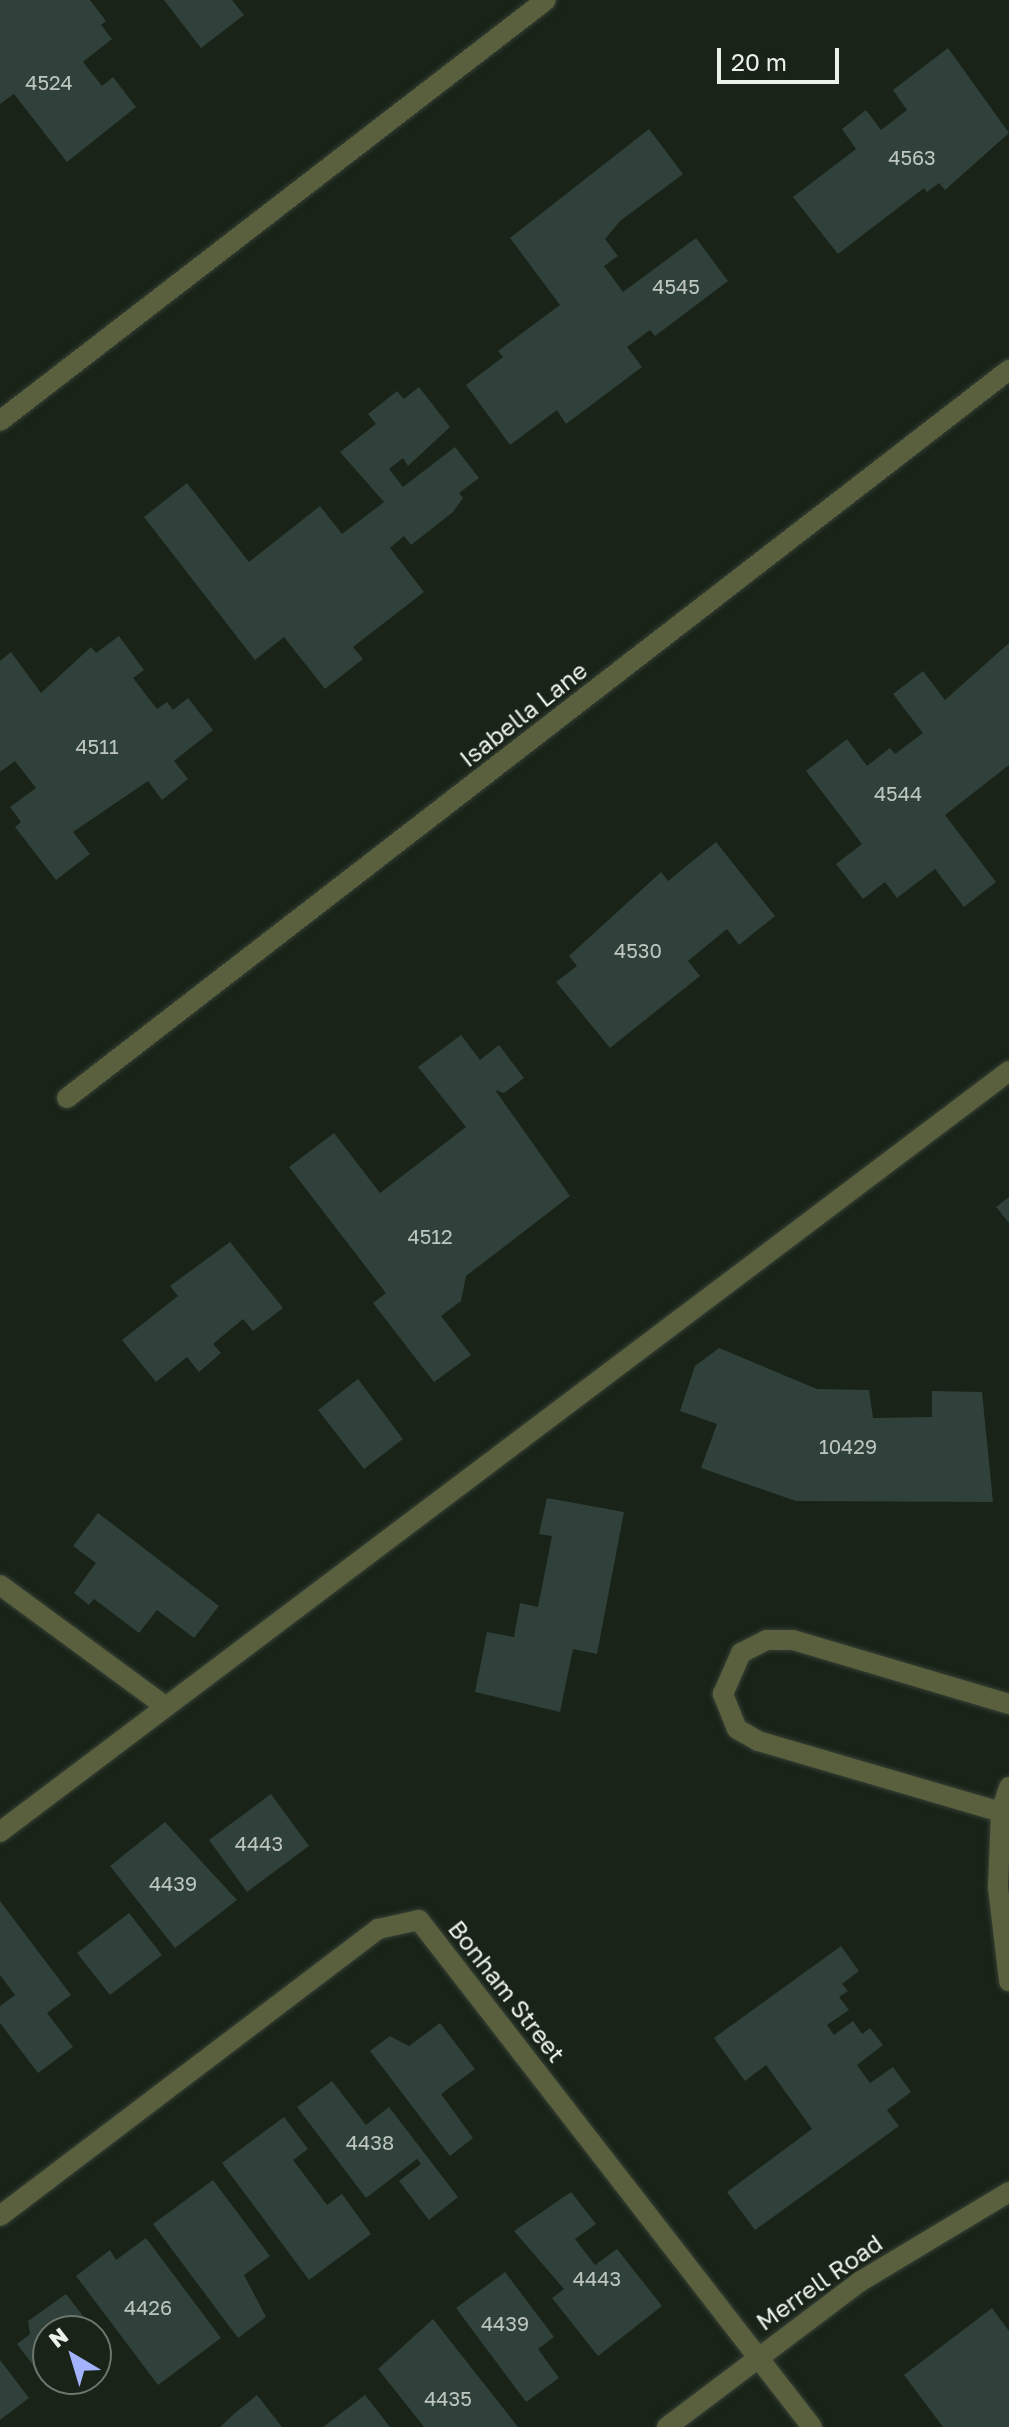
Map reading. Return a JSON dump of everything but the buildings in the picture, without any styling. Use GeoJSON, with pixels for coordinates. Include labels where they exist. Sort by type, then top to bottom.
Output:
{"type":"FeatureCollection","features":[{"type":"Feature","properties":{"kind":"street"},"geometry":{"type":"LineString","coordinates":[[0,421],[546,0]]}},
{"type":"Feature","properties":{"kind":"street","name":"Isabella Lane"},"geometry":{"type":"LineString","coordinates":[[67,1098],[1009,370]]}},
{"type":"Feature","properties":{"kind":"street"},"geometry":{"type":"LineString","coordinates":[[0,1832],[1009,1071]]}},
{"type":"Feature","properties":{"kind":"street"},"geometry":{"type":"LineString","coordinates":[[0,1585],[165,1706]]}},
{"type":"Feature","properties":{"kind":"street"},"geometry":{"type":"LineString","coordinates":[[1001,1812],[758,1741],[737,1729],[723,1694],[741,1653],[766,1640],[793,1640],[1009,1704]]}},
{"type":"Feature","properties":{"kind":"street"},"geometry":{"type":"LineString","coordinates":[[1009,1787],[1001,1812],[1001,1945],[1009,1981]]}},
{"type":"Feature","properties":{"kind":"street","name":"Bonham Street"},"geometry":{"type":"LineString","coordinates":[[0,2216],[378,1929],[419,1920],[812,2427]]}},
{"type":"Feature","properties":{"kind":"street","name":"Merrell Road"},"geometry":{"type":"LineString","coordinates":[[667,2427],[861,2281],[1009,2192]]}}]}
